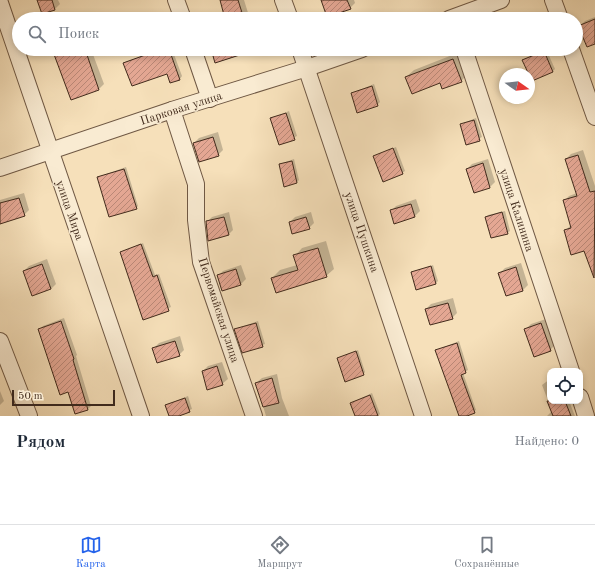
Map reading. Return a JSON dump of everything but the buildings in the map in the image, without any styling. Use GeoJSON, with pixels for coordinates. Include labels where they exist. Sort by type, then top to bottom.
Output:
{"type":"FeatureCollection","features":[{"type":"Feature","properties":{"kind":"street"},"geometry":{"type":"LineString","coordinates":[[176,0],[180,12]]}},
{"type":"Feature","properties":{"kind":"street"},"geometry":{"type":"LineString","coordinates":[[283,0],[287,12]]}},
{"type":"Feature","properties":{"kind":"street"},"geometry":{"type":"LineString","coordinates":[[464,12],[479,4],[501,0]]}},
{"type":"Feature","properties":{"kind":"street"},"geometry":{"type":"LineString","coordinates":[[553,0],[557,12]]}},
{"type":"Feature","properties":{"kind":"street","name":"улица Мира"},"geometry":{"type":"LineString","coordinates":[[0,3],[12,38]]}},
{"type":"Feature","properties":{"kind":"street","name":"улица Мира"},"geometry":{"type":"LineString","coordinates":[[18,56],[141,416]]}},
{"type":"Feature","properties":{"kind":"street"},"geometry":{"type":"LineString","coordinates":[[195,56],[210,99]]}},
{"type":"Feature","properties":{"kind":"street","name":"улица Пушкина"},"geometry":{"type":"LineString","coordinates":[[302,56],[423,416]]}},
{"type":"Feature","properties":{"kind":"street","name":"Парковая улица"},"geometry":{"type":"LineString","coordinates":[[0,168],[172,110],[341,56]]}},
{"type":"Feature","properties":{"kind":"street","name":"улица Калинина"},"geometry":{"type":"LineString","coordinates":[[466,56],[570,368]]}},
{"type":"Feature","properties":{"kind":"street"},"geometry":{"type":"LineString","coordinates":[[573,56],[595,117]]}},
{"type":"Feature","properties":{"kind":"street","name":"Первомайская улица"},"geometry":{"type":"LineString","coordinates":[[172,110],[196,184],[196,220],[201,262],[254,416]]}},
{"type":"Feature","properties":{"kind":"street"},"geometry":{"type":"LineString","coordinates":[[0,341],[29,416]]}},
{"type":"Feature","properties":{"kind":"street"},"geometry":{"type":"LineString","coordinates":[[582,404],[586,416]]}}]}
